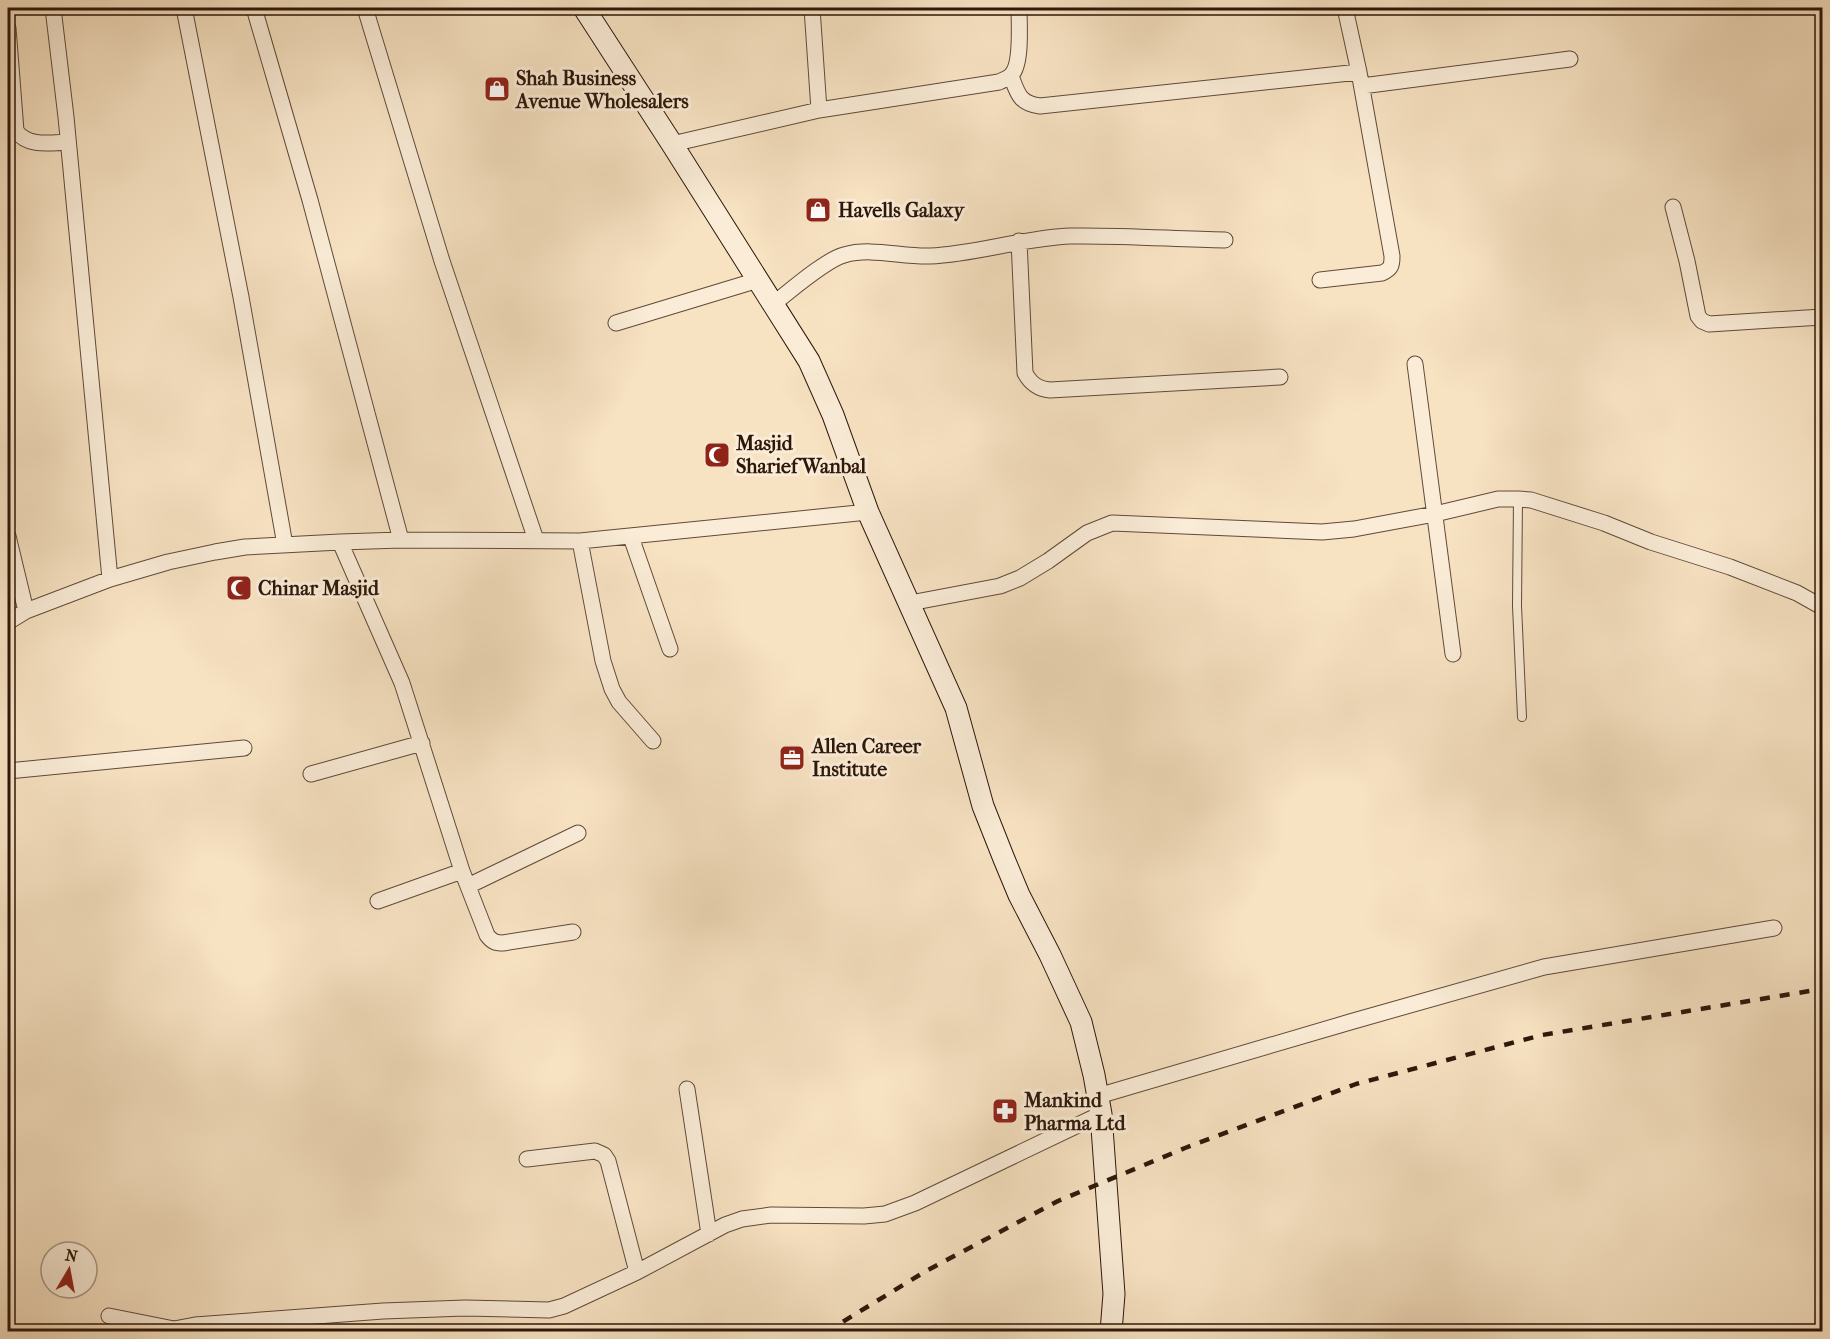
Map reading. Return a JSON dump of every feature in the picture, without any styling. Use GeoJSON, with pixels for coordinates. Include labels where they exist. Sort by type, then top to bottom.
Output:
{"type":"FeatureCollection","features":[{"type":"Feature","properties":{"kind":"main road"},"geometry":{"type":"LineString","coordinates":[[584,8],[809,361],[834,415],[868,512],[956,708],[983,806],[1004,859],[1019,895],[1081,1022],[1100,1105],[1114,1294],[1111,1332]]}},
{"type":"Feature","properties":{"kind":"street"},"geometry":{"type":"LineString","coordinates":[[53,8],[66,110],[67,142],[110,579]]}},
{"type":"Feature","properties":{"kind":"street"},"geometry":{"type":"LineString","coordinates":[[184,8],[241,297],[285,544]]}},
{"type":"Feature","properties":{"kind":"street"},"geometry":{"type":"LineString","coordinates":[[254,8],[310,200],[401,540]]}},
{"type":"Feature","properties":{"kind":"street"},"geometry":{"type":"LineString","coordinates":[[365,8],[442,261],[536,540]]}},
{"type":"Feature","properties":{"kind":"street"},"geometry":{"type":"LineString","coordinates":[[812,8],[819,110]]}},
{"type":"Feature","properties":{"kind":"street"},"geometry":{"type":"LineString","coordinates":[[672,144],[819,110],[999,82],[1011,76],[1016,69],[1020,8]]}},
{"type":"Feature","properties":{"kind":"street"},"geometry":{"type":"LineString","coordinates":[[1320,280],[1382,273],[1389,270],[1392,265],[1361,79],[1345,8]]}},
{"type":"Feature","properties":{"kind":"street"},"geometry":{"type":"LineString","coordinates":[[8,28],[16,131],[26,141],[35,143],[67,142]]}},
{"type":"Feature","properties":{"kind":"street"},"geometry":{"type":"LineString","coordinates":[[1011,76],[1022,100],[1040,106],[1570,59]]}},
{"type":"Feature","properties":{"kind":"street"},"geometry":{"type":"LineString","coordinates":[[1673,207],[1698,316],[1702,321],[1709,324],[1822,317]]}},
{"type":"Feature","properties":{"kind":"street"},"geometry":{"type":"LineString","coordinates":[[773,304],[830,261],[842,255],[868,251],[931,256],[1019,241],[1069,236],[1225,240]]}},
{"type":"Feature","properties":{"kind":"street"},"geometry":{"type":"LineString","coordinates":[[1019,241],[1025,374],[1033,385],[1050,390],[1280,377]]}},
{"type":"Feature","properties":{"kind":"street"},"geometry":{"type":"LineString","coordinates":[[616,323],[758,280]]}},
{"type":"Feature","properties":{"kind":"street"},"geometry":{"type":"LineString","coordinates":[[1415,364],[1453,654]]}},
{"type":"Feature","properties":{"kind":"street"},"geometry":{"type":"LineString","coordinates":[[910,603],[1000,586],[1020,578],[1048,561],[1087,533],[1112,523],[1323,532],[1354,529],[1435,514],[1497,499],[1518,498],[1604,523],[1651,542],[1730,567],[1797,593],[1822,607]]}},
{"type":"Feature","properties":{"kind":"street"},"geometry":{"type":"LineString","coordinates":[[8,622],[26,611],[110,579],[168,562],[215,552],[285,544],[401,540],[580,541],[868,512]]}},
{"type":"Feature","properties":{"kind":"street"},"geometry":{"type":"LineString","coordinates":[[8,536],[26,611]]}},
{"type":"Feature","properties":{"kind":"street"},"geometry":{"type":"LineString","coordinates":[[631,537],[670,649]]}},
{"type":"Feature","properties":{"kind":"street"},"geometry":{"type":"LineString","coordinates":[[580,541],[603,661],[612,689],[618,702],[653,741]]}},
{"type":"Feature","properties":{"kind":"street"},"geometry":{"type":"LineString","coordinates":[[339,542],[402,683],[462,871],[487,935],[497,943],[573,932]]}},
{"type":"Feature","properties":{"kind":"street"},"geometry":{"type":"LineString","coordinates":[[311,774],[422,742]]}},
{"type":"Feature","properties":{"kind":"street"},"geometry":{"type":"LineString","coordinates":[[8,771],[244,748]]}},
{"type":"Feature","properties":{"kind":"street"},"geometry":{"type":"LineString","coordinates":[[468,886],[578,833]]}},
{"type":"Feature","properties":{"kind":"street"},"geometry":{"type":"LineString","coordinates":[[378,902],[462,871]]}},
{"type":"Feature","properties":{"kind":"street"},"geometry":{"type":"LineString","coordinates":[[109,1316],[174,1329],[195,1325],[383,1311],[465,1308],[549,1310],[564,1306],[637,1272],[742,1219],[771,1215],[864,1216],[885,1214],[915,1203],[1100,1105],[1350,1022],[1544,967],[1774,928]]}},
{"type":"Feature","properties":{"kind":"street"},"geometry":{"type":"LineString","coordinates":[[687,1089],[709,1234]]}},
{"type":"Feature","properties":{"kind":"street"},"geometry":{"type":"LineString","coordinates":[[527,1160],[595,1151],[604,1155],[608,1161],[637,1272]]}},
{"type":"Feature","properties":{"kind":"lane"},"geometry":{"type":"LineString","coordinates":[[1518,498],[1517,606],[1522,717]]}},
{"type":"Feature","properties":{"kind":"railway"},"geometry":{"type":"LineString","coordinates":[[826,1332],[926,1271],[1058,1201],[1185,1148],[1356,1084],[1542,1035],[1822,989]]}},
{"type":"Feature","properties":{"kind":"place","name":"Shah Business Avenue Wholesalers"},"geometry":{"type":"Point","coordinates":[497,89]}},
{"type":"Feature","properties":{"kind":"place","name":"Havells Galaxy"},"geometry":{"type":"Point","coordinates":[818,210]}},
{"type":"Feature","properties":{"kind":"place","name":"Masjid Sharief Wanbal"},"geometry":{"type":"Point","coordinates":[717,455]}},
{"type":"Feature","properties":{"kind":"place","name":"Chinar Masjid"},"geometry":{"type":"Point","coordinates":[239,588]}},
{"type":"Feature","properties":{"kind":"place","name":"Allen Career Institute"},"geometry":{"type":"Point","coordinates":[792,758]}},
{"type":"Feature","properties":{"kind":"place","name":"Mankind Pharma Ltd"},"geometry":{"type":"Point","coordinates":[1005,1111]}}]}
